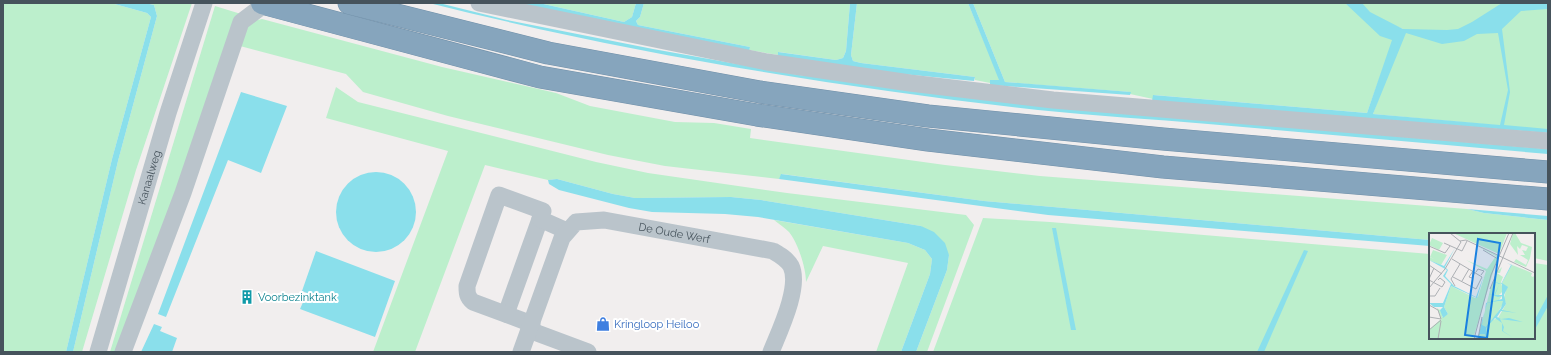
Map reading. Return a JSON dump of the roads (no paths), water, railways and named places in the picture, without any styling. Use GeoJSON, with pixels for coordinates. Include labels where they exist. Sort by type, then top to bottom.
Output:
{"type":"FeatureCollection","features":[{"type":"Feature","properties":{"kind":"highway"},"geometry":{"type":"LineString","coordinates":[[264,3],[540,77],[757,115],[928,140],[1163,167],[1548,199]]}},
{"type":"Feature","properties":{"kind":"highway"},"geometry":{"type":"LineString","coordinates":[[349,3],[548,53],[760,92],[928,116],[1163,139],[1548,172]]}},
{"type":"Feature","properties":{"kind":"street","name":"Kanaalweg"},"geometry":{"type":"LineString","coordinates":[[98,352],[168,113],[204,3]]}},
{"type":"Feature","properties":{"kind":"street"},"geometry":{"type":"LineString","coordinates":[[123,352],[183,193],[242,22],[264,3]]}},
{"type":"Feature","properties":{"kind":"street"},"geometry":{"type":"LineString","coordinates":[[479,3],[767,62],[910,83],[1053,100],[1548,141]]}},
{"type":"Feature","properties":{"kind":"street"},"geometry":{"type":"LineString","coordinates":[[503,319],[543,211],[499,195],[467,286],[469,299],[503,319],[588,352]]}},
{"type":"Feature","properties":{"kind":"street"},"geometry":{"type":"LineString","coordinates":[[521,352],[562,238],[567,231],[540,220]]}},
{"type":"Feature","properties":{"kind":"street","name":"De Oude Werf"},"geometry":{"type":"LineString","coordinates":[[567,231],[576,222],[604,220],[772,250],[784,257],[791,267],[794,280],[792,295],[771,352]]}},
{"type":"Feature","properties":{"kind":"water"},"geometry":{"type":"Polygon","coordinates":[[[111,3],[145,3],[154,5],[157,16],[118,161],[73,352],[66,352],[112,159],[151,17],[147,13],[111,3]]]}},
{"type":"Feature","properties":{"kind":"water"},"geometry":{"type":"Polygon","coordinates":[[[429,3],[439,3],[507,20],[653,49],[799,75],[1170,117],[1548,149],[1548,154],[1059,112],[884,91],[732,67],[656,53],[580,38],[429,3]]]}},
{"type":"Feature","properties":{"kind":"water"},"geometry":{"type":"Polygon","coordinates":[[[516,3],[539,3],[624,22],[632,17],[636,3],[644,3],[640,17],[636,21],[638,25],[750,47],[749,51],[516,3]]]}},
{"type":"Feature","properties":{"kind":"water"},"geometry":{"type":"Polygon","coordinates":[[[850,3],[857,3],[851,55],[853,61],[975,77],[974,81],[851,69],[778,57],[778,52],[836,60],[843,58],[846,51],[850,3]]]}},
{"type":"Feature","properties":{"kind":"water"},"geometry":{"type":"Polygon","coordinates":[[[968,3],[973,3],[1005,82],[1131,92],[1130,95],[990,85],[990,80],[999,80],[968,3]]]}},
{"type":"Feature","properties":{"kind":"water"},"geometry":{"type":"Polygon","coordinates":[[[1345,3],[1362,3],[1370,12],[1403,29],[1447,30],[1458,29],[1502,3],[1548,3],[1548,9],[1521,11],[1502,29],[1510,92],[1504,125],[1548,129],[1548,133],[1152,101],[1153,95],[1367,113],[1392,40],[1380,36],[1345,3]],[[1406,33],[1373,114],[1500,125],[1508,90],[1498,33],[1477,34],[1464,41],[1442,44],[1406,33]]]}},
{"type":"Feature","properties":{"kind":"water"},"geometry":{"type":"Polygon","coordinates":[[[241,92],[287,106],[261,173],[228,160],[166,317],[158,314],[241,92]]]}},
{"type":"Feature","properties":{"kind":"water"},"geometry":{"type":"Polygon","coordinates":[[[376,172],[391,175],[404,184],[413,197],[416,212],[413,227],[404,240],[391,249],[376,252],[361,249],[348,240],[339,227],[336,212],[339,197],[348,184],[361,175],[376,172]]]}},
{"type":"Feature","properties":{"kind":"water"},"geometry":{"type":"Polygon","coordinates":[[[781,174],[984,201],[1429,240],[1429,246],[1048,215],[779,179],[781,174]]]}},
{"type":"Feature","properties":{"kind":"water"},"geometry":{"type":"Polygon","coordinates":[[[557,179],[613,194],[635,198],[731,197],[761,200],[921,226],[934,232],[945,243],[949,255],[947,270],[916,352],[901,352],[930,274],[932,259],[925,250],[908,243],[758,217],[725,214],[652,212],[629,208],[559,190],[549,184],[548,180],[557,179]]]}},
{"type":"Feature","properties":{"kind":"water"},"geometry":{"type":"Polygon","coordinates":[[[1467,209],[1548,216],[1548,220],[1484,213],[1467,209]]]}},
{"type":"Feature","properties":{"kind":"water"},"geometry":{"type":"Polygon","coordinates":[[[1052,228],[1056,228],[1076,330],[1071,330],[1052,228]]]}},
{"type":"Feature","properties":{"kind":"water"},"geometry":{"type":"Polygon","coordinates":[[[1304,250],[1308,251],[1264,352],[1257,352],[1304,250]]]}},
{"type":"Feature","properties":{"kind":"water"},"geometry":{"type":"Polygon","coordinates":[[[316,251],[395,281],[375,337],[300,309],[307,293],[302,291],[316,251]]]}},
{"type":"Feature","properties":{"kind":"water"},"geometry":{"type":"Polygon","coordinates":[[[1548,295],[1548,306],[1535,329],[1535,319],[1548,295]]]}},
{"type":"Feature","properties":{"kind":"water"},"geometry":{"type":"Polygon","coordinates":[[[154,324],[162,327],[160,331],[177,338],[172,352],[141,352],[154,324]]]}},
{"type":"Feature","properties":{"kind":"place","name":"Voorbezinktank"},"geometry":{"type":"Point","coordinates":[247,297]}},
{"type":"Feature","properties":{"kind":"place","name":"Kringloop Heiloo"},"geometry":{"type":"Point","coordinates":[603,324]}}]}
